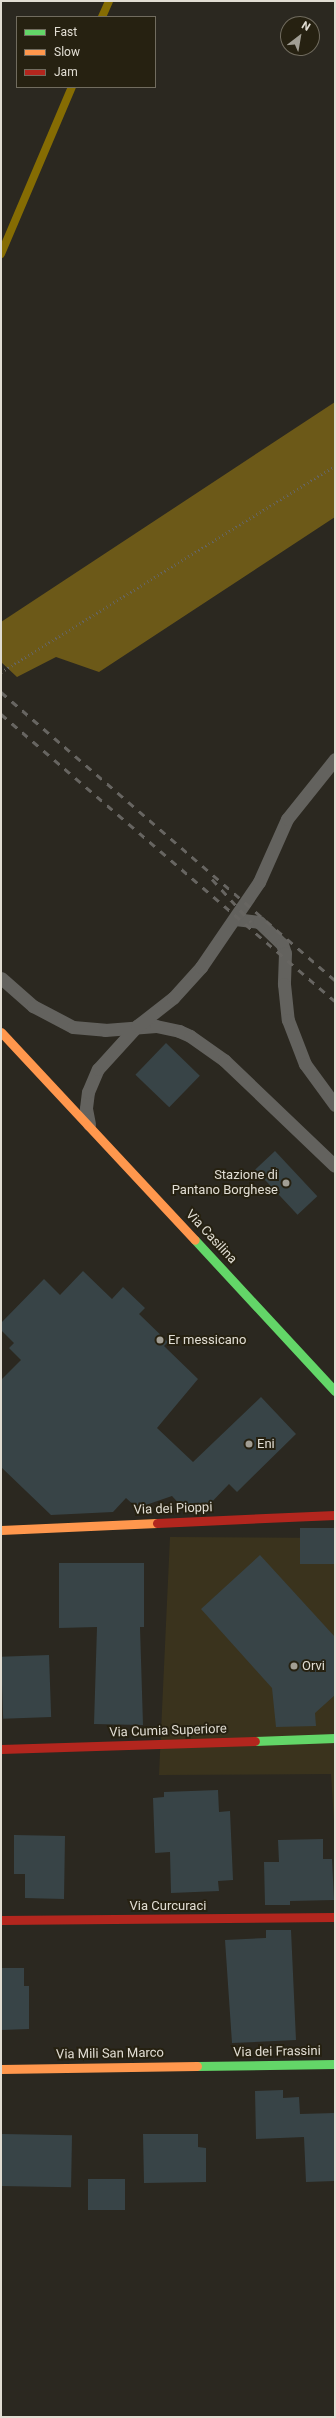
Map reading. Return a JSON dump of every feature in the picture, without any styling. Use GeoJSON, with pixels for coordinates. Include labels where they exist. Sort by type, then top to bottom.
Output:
{"type":"FeatureCollection","features":[{"type":"Feature","properties":{"kind":"street","name":"Via Casilina"},"geometry":{"type":"LineString","coordinates":[[1,1032],[335,1391]]}},
{"type":"Feature","properties":{"kind":"street","name":"Via dei Pioppi"},"geometry":{"type":"LineString","coordinates":[[1,1530],[335,1515]]}},
{"type":"Feature","properties":{"kind":"street","name":"Via Cumia Superiore"},"geometry":{"type":"LineString","coordinates":[[1,1749],[335,1738]]}},
{"type":"Feature","properties":{"kind":"street","name":"Via Curcuraci"},"geometry":{"type":"LineString","coordinates":[[1,1920],[335,1917]]}},
{"type":"Feature","properties":{"kind":"street","name":"Via dei Frassini"},"geometry":{"type":"LineString","coordinates":[[220,2066],[335,2064]]}},
{"type":"Feature","properties":{"kind":"street","name":"Via Mili San Marco"},"geometry":{"type":"LineString","coordinates":[[1,2069],[220,2066]]}},
{"type":"Feature","properties":{"kind":"lane"},"geometry":{"type":"LineString","coordinates":[[89,1126],[86,1108],[93,1078],[107,1058],[137,1026],[173,998],[190,980],[235,919],[259,882],[287,819],[335,759]]}},
{"type":"Feature","properties":{"kind":"lane"},"geometry":{"type":"LineString","coordinates":[[235,919],[259,922],[282,944],[285,953],[284,984],[288,1020],[305,1064],[335,1105]]}},
{"type":"Feature","properties":{"kind":"lane"},"geometry":{"type":"LineString","coordinates":[[1,978],[33,1006],[63,1024],[83,1029],[105,1030],[137,1026],[156,1026],[179,1031],[201,1043],[224,1060],[335,1166]]}},
{"type":"Feature","properties":{"kind":"path"},"geometry":{"type":"LineString","coordinates":[[1,672],[335,466]]}},
{"type":"Feature","properties":{"kind":"shaded area"},"geometry":{"type":"Polygon","coordinates":[[[335,402],[335,517],[99,672],[56,657],[17,677],[1,662],[1,622],[335,402]]]}},
{"type":"Feature","properties":{"kind":"shaded area"},"geometry":{"type":"Polygon","coordinates":[[[170,1537],[335,1538],[335,1838],[331,1774],[159,1775],[170,1537]]]}},
{"type":"Feature","properties":{"kind":"building"},"geometry":{"type":"Polygon","coordinates":[[[166,1043],[200,1076],[169,1107],[135,1075],[166,1043]]]}},
{"type":"Feature","properties":{"kind":"building","name":"Stazione di Pantano Borghese"},"geometry":{"type":"Polygon","coordinates":[[[275,1151],[317,1196],[298,1215],[255,1169],[275,1151]]]}},
{"type":"Feature","properties":{"kind":"building"},"geometry":{"type":"Polygon","coordinates":[[[83,1271],[112,1299],[123,1287],[145,1308],[139,1314],[168,1342],[164,1346],[198,1379],[157,1428],[193,1462],[261,1397],[296,1434],[237,1492],[229,1484],[206,1508],[184,1509],[172,1496],[137,1508],[126,1498],[113,1512],[51,1515],[1,1467],[1,1380],[21,1360],[9,1348],[14,1343],[1,1330],[1,1323],[44,1279],[60,1295],[83,1271]]]}},
{"type":"Feature","properties":{"kind":"building"},"geometry":{"type":"Polygon","coordinates":[[[300,1528],[335,1528],[335,1564],[300,1564],[300,1528]]]}},
{"type":"Feature","properties":{"kind":"building","name":"Orvi"},"geometry":{"type":"Polygon","coordinates":[[[260,1555],[335,1637],[335,1695],[315,1713],[316,1726],[276,1727],[272,1688],[201,1609],[260,1555]]]}},
{"type":"Feature","properties":{"kind":"building"},"geometry":{"type":"Polygon","coordinates":[[[59,1563],[144,1563],[144,1627],[140,1627],[143,1725],[94,1724],[97,1627],[59,1628],[59,1563]]]}},
{"type":"Feature","properties":{"kind":"building"},"geometry":{"type":"Polygon","coordinates":[[[49,1655],[51,1717],[3,1719],[1,1657],[49,1655]]]}},
{"type":"Feature","properties":{"kind":"building"},"geometry":{"type":"Polygon","coordinates":[[[218,1790],[219,1812],[230,1811],[233,1880],[218,1881],[219,1891],[171,1893],[170,1852],[155,1853],[153,1798],[164,1797],[164,1792],[218,1790]]]}},
{"type":"Feature","properties":{"kind":"building"},"geometry":{"type":"Polygon","coordinates":[[[14,1835],[65,1836],[64,1899],[25,1898],[25,1874],[14,1874],[14,1835]]]}},
{"type":"Feature","properties":{"kind":"building"},"geometry":{"type":"Polygon","coordinates":[[[323,1839],[323,1859],[332,1859],[334,1900],[290,1901],[290,1905],[265,1905],[264,1862],[279,1862],[278,1840],[323,1839]]]}},
{"type":"Feature","properties":{"kind":"building"},"geometry":{"type":"Polygon","coordinates":[[[266,1930],[291,1930],[296,2040],[232,2043],[225,1940],[266,1938],[266,1930]]]}},
{"type":"Feature","properties":{"kind":"building"},"geometry":{"type":"Polygon","coordinates":[[[1,1968],[24,1968],[24,1986],[29,1986],[29,2029],[1,2030],[1,1968]]]}},
{"type":"Feature","properties":{"kind":"building"},"geometry":{"type":"Polygon","coordinates":[[[283,2090],[283,2098],[299,2097],[300,2114],[335,2113],[335,2181],[306,2182],[304,2137],[256,2139],[255,2091],[283,2090]]]}},
{"type":"Feature","properties":{"kind":"building"},"geometry":{"type":"Polygon","coordinates":[[[2,2134],[72,2135],[71,2187],[1,2186],[2,2134]]]}},
{"type":"Feature","properties":{"kind":"building"},"geometry":{"type":"Polygon","coordinates":[[[143,2134],[198,2134],[198,2147],[206,2148],[206,2182],[144,2183],[143,2134]]]}},
{"type":"Feature","properties":{"kind":"building"},"geometry":{"type":"Polygon","coordinates":[[[88,2179],[125,2179],[125,2210],[88,2210],[88,2179]]]}},
{"type":"Feature","properties":{"kind":"waterway"},"geometry":{"type":"LineString","coordinates":[[102,16],[109,1]]}},
{"type":"Feature","properties":{"kind":"waterway"},"geometry":{"type":"LineString","coordinates":[[1,254],[72,88]]}},
{"type":"Feature","properties":{"kind":"railway"},"geometry":{"type":"LineString","coordinates":[[1,692],[335,980]]}},
{"type":"Feature","properties":{"kind":"railway"},"geometry":{"type":"LineString","coordinates":[[1,714],[335,1001]]}},
{"type":"Feature","properties":{"kind":"railway"},"geometry":{"type":"LineString","coordinates":[[212,879],[251,922]]}},
{"type":"Feature","properties":{"kind":"traffic: fast"},"geometry":{"type":"LineString","coordinates":[[195,1240],[335,1391]]}},
{"type":"Feature","properties":{"kind":"traffic: fast"},"geometry":{"type":"LineString","coordinates":[[255,1741],[335,1738]]}},
{"type":"Feature","properties":{"kind":"traffic: fast"},"geometry":{"type":"LineString","coordinates":[[197,2066],[335,2064]]}},
{"type":"Feature","properties":{"kind":"traffic: slow"},"geometry":{"type":"LineString","coordinates":[[1,1032],[195,1240]]}},
{"type":"Feature","properties":{"kind":"traffic: slow"},"geometry":{"type":"LineString","coordinates":[[1,1530],[157,1523]]}},
{"type":"Feature","properties":{"kind":"traffic: slow"},"geometry":{"type":"LineString","coordinates":[[1,2069],[197,2066]]}},
{"type":"Feature","properties":{"kind":"traffic: jam"},"geometry":{"type":"LineString","coordinates":[[157,1523],[335,1515]]}},
{"type":"Feature","properties":{"kind":"traffic: jam"},"geometry":{"type":"LineString","coordinates":[[1,1749],[255,1741]]}},
{"type":"Feature","properties":{"kind":"traffic: jam"},"geometry":{"type":"LineString","coordinates":[[1,1920],[335,1917]]}},
{"type":"Feature","properties":{"kind":"place","name":"Stazione di Pantano Borghese"},"geometry":{"type":"Point","coordinates":[286,1183]}},
{"type":"Feature","properties":{"kind":"place","name":"Er messicano"},"geometry":{"type":"Point","coordinates":[160,1340]}},
{"type":"Feature","properties":{"kind":"place","name":"Eni"},"geometry":{"type":"Point","coordinates":[249,1444]}},
{"type":"Feature","properties":{"kind":"place","name":"Orvi"},"geometry":{"type":"Point","coordinates":[294,1666]}}]}
